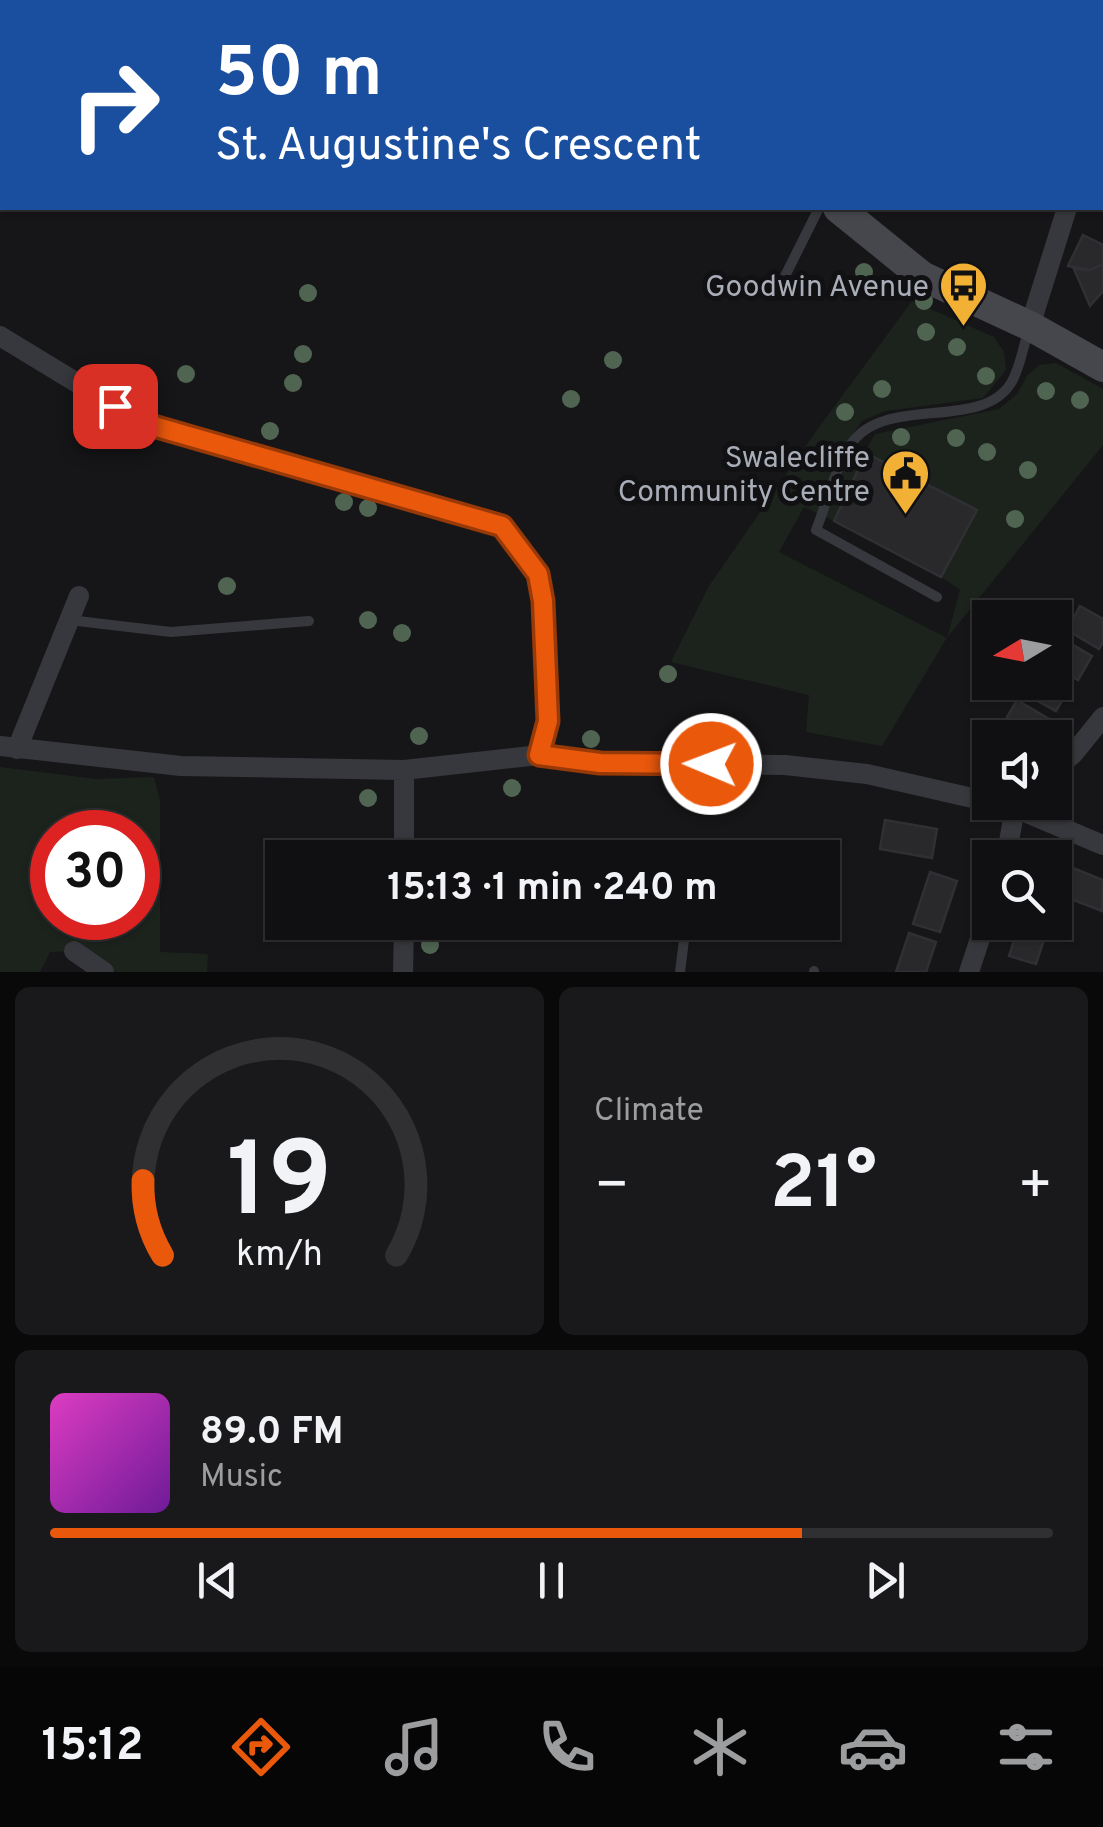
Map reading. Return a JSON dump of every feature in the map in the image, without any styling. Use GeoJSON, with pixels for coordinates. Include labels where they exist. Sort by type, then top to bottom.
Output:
{"type":"FeatureCollection","features":[{"type":"Feature","properties":{"kind":"main road"},"geometry":{"type":"LineString","coordinates":[[840,210],[922,276],[1030,326],[1103,367]]}},
{"type":"Feature","properties":{"kind":"street"},"geometry":{"type":"LineString","coordinates":[[1030,326],[1066,210]]}},
{"type":"Feature","properties":{"kind":"street"},"geometry":{"type":"LineString","coordinates":[[0,336],[143,423],[502,526],[538,574],[543,601],[548,721],[539,755]]}},
{"type":"Feature","properties":{"kind":"street"},"geometry":{"type":"LineString","coordinates":[[79,596],[8,748],[182,766],[404,770],[539,755],[600,763],[786,765],[867,774],[972,798]]}},
{"type":"Feature","properties":{"kind":"street"},"geometry":{"type":"LineString","coordinates":[[1072,755],[1103,717]]}},
{"type":"Feature","properties":{"kind":"street"},"geometry":{"type":"LineString","coordinates":[[404,770],[404,840]]}},
{"type":"Feature","properties":{"kind":"street"},"geometry":{"type":"LineString","coordinates":[[1044,820],[1103,844]]}},
{"type":"Feature","properties":{"kind":"street"},"geometry":{"type":"LineString","coordinates":[[403,972],[404,940]]}},
{"type":"Feature","properties":{"kind":"street"},"geometry":{"type":"LineString","coordinates":[[969,972],[980,940]]}},
{"type":"Feature","properties":{"kind":"street"},"geometry":{"type":"LineString","coordinates":[[74,951],[104,972]]}},
{"type":"Feature","properties":{"kind":"lane"},"geometry":{"type":"LineString","coordinates":[[792,296],[783,280],[818,210]]}},
{"type":"Feature","properties":{"kind":"lane"},"geometry":{"type":"LineString","coordinates":[[937,597],[816,530],[851,444],[866,430],[892,418],[992,401],[1011,383],[1030,326]]}},
{"type":"Feature","properties":{"kind":"lane"},"geometry":{"type":"LineString","coordinates":[[68,620],[171,632],[309,620]]}},
{"type":"Feature","properties":{"kind":"lane"},"geometry":{"type":"LineString","coordinates":[[680,972],[684,940]]}},
{"type":"Feature","properties":{"kind":"shaded area"},"geometry":{"type":"Polygon","coordinates":[[[912,301],[994,337],[1004,352],[1006,370],[983,398],[885,411],[862,421],[846,443],[865,452],[875,434],[999,409],[1017,394],[1039,365],[1056,363],[1103,389],[1103,445],[978,600],[972,600],[972,607],[947,638],[882,746],[806,732],[809,695],[671,662],[709,586],[912,301]],[[866,453],[834,521],[804,507],[779,552],[947,638],[960,590],[941,577],[976,510],[866,453]]]}},
{"type":"Feature","properties":{"kind":"shaded area"},"geometry":{"type":"Polygon","coordinates":[[[0,767],[96,779],[154,777],[160,810],[30,810],[30,940],[160,940],[160,952],[208,954],[207,972],[116,972],[79,945],[74,951],[50,952],[40,972],[0,972],[0,767]]]}},
{"type":"Feature","properties":{"kind":"building"},"geometry":{"type":"Polygon","coordinates":[[[1083,235],[1103,245],[1103,264],[1090,270],[1068,266],[1083,235]]]}},
{"type":"Feature","properties":{"kind":"building"},"geometry":{"type":"Polygon","coordinates":[[[1103,264],[1103,291],[1090,306],[1074,269],[1090,270],[1103,264]]]}},
{"type":"Feature","properties":{"kind":"building","name":"Swalecliffe Community Centre"},"geometry":{"type":"Polygon","coordinates":[[[866,453],[977,510],[941,577],[834,521],[866,453]]]}},
{"type":"Feature","properties":{"kind":"building"},"geometry":{"type":"Polygon","coordinates":[[[1080,606],[1103,619],[1103,642],[1099,649],[1072,633],[1072,621],[1080,606]]]}},
{"type":"Feature","properties":{"kind":"building"},"geometry":{"type":"Polygon","coordinates":[[[1072,644],[1092,656],[1078,680],[1072,677],[1072,644]]]}},
{"type":"Feature","properties":{"kind":"building"},"geometry":{"type":"Polygon","coordinates":[[[1017,700],[1049,719],[1048,720],[1005,720],[1017,700]]]}},
{"type":"Feature","properties":{"kind":"building"},"geometry":{"type":"Polygon","coordinates":[[[1036,700],[1062,700],[1056,711],[1036,700]]]}},
{"type":"Feature","properties":{"kind":"building"},"geometry":{"type":"Polygon","coordinates":[[[885,820],[937,829],[932,858],[880,849],[885,820]]]}},
{"type":"Feature","properties":{"kind":"building"},"geometry":{"type":"Polygon","coordinates":[[[1072,868],[1103,880],[1102,911],[1072,900],[1072,868]]]}},
{"type":"Feature","properties":{"kind":"building"},"geometry":{"type":"Polygon","coordinates":[[[930,872],[957,881],[940,932],[913,924],[930,872]]]}},
{"type":"Feature","properties":{"kind":"building"},"geometry":{"type":"Polygon","coordinates":[[[909,933],[936,942],[926,972],[896,972],[909,933]]]}},
{"type":"Feature","properties":{"kind":"building"},"geometry":{"type":"Polygon","coordinates":[[[1014,940],[1044,940],[1036,964],[1009,956],[1014,940]]]}},
{"type":"Feature","properties":{"kind":"place","name":"Goodwin Avenue"},"geometry":{"type":"Point","coordinates":[964,328]}},
{"type":"Feature","properties":{"kind":"place","name":"Swalecliffe Community Centre"},"geometry":{"type":"Point","coordinates":[905,516]}},
{"type":"Feature","properties":{"kind":"route"},"geometry":{"type":"LineString","coordinates":[[115,406],[143,423],[502,526],[538,574],[543,601],[548,721],[539,755],[600,763],[711,764]]}}]}
